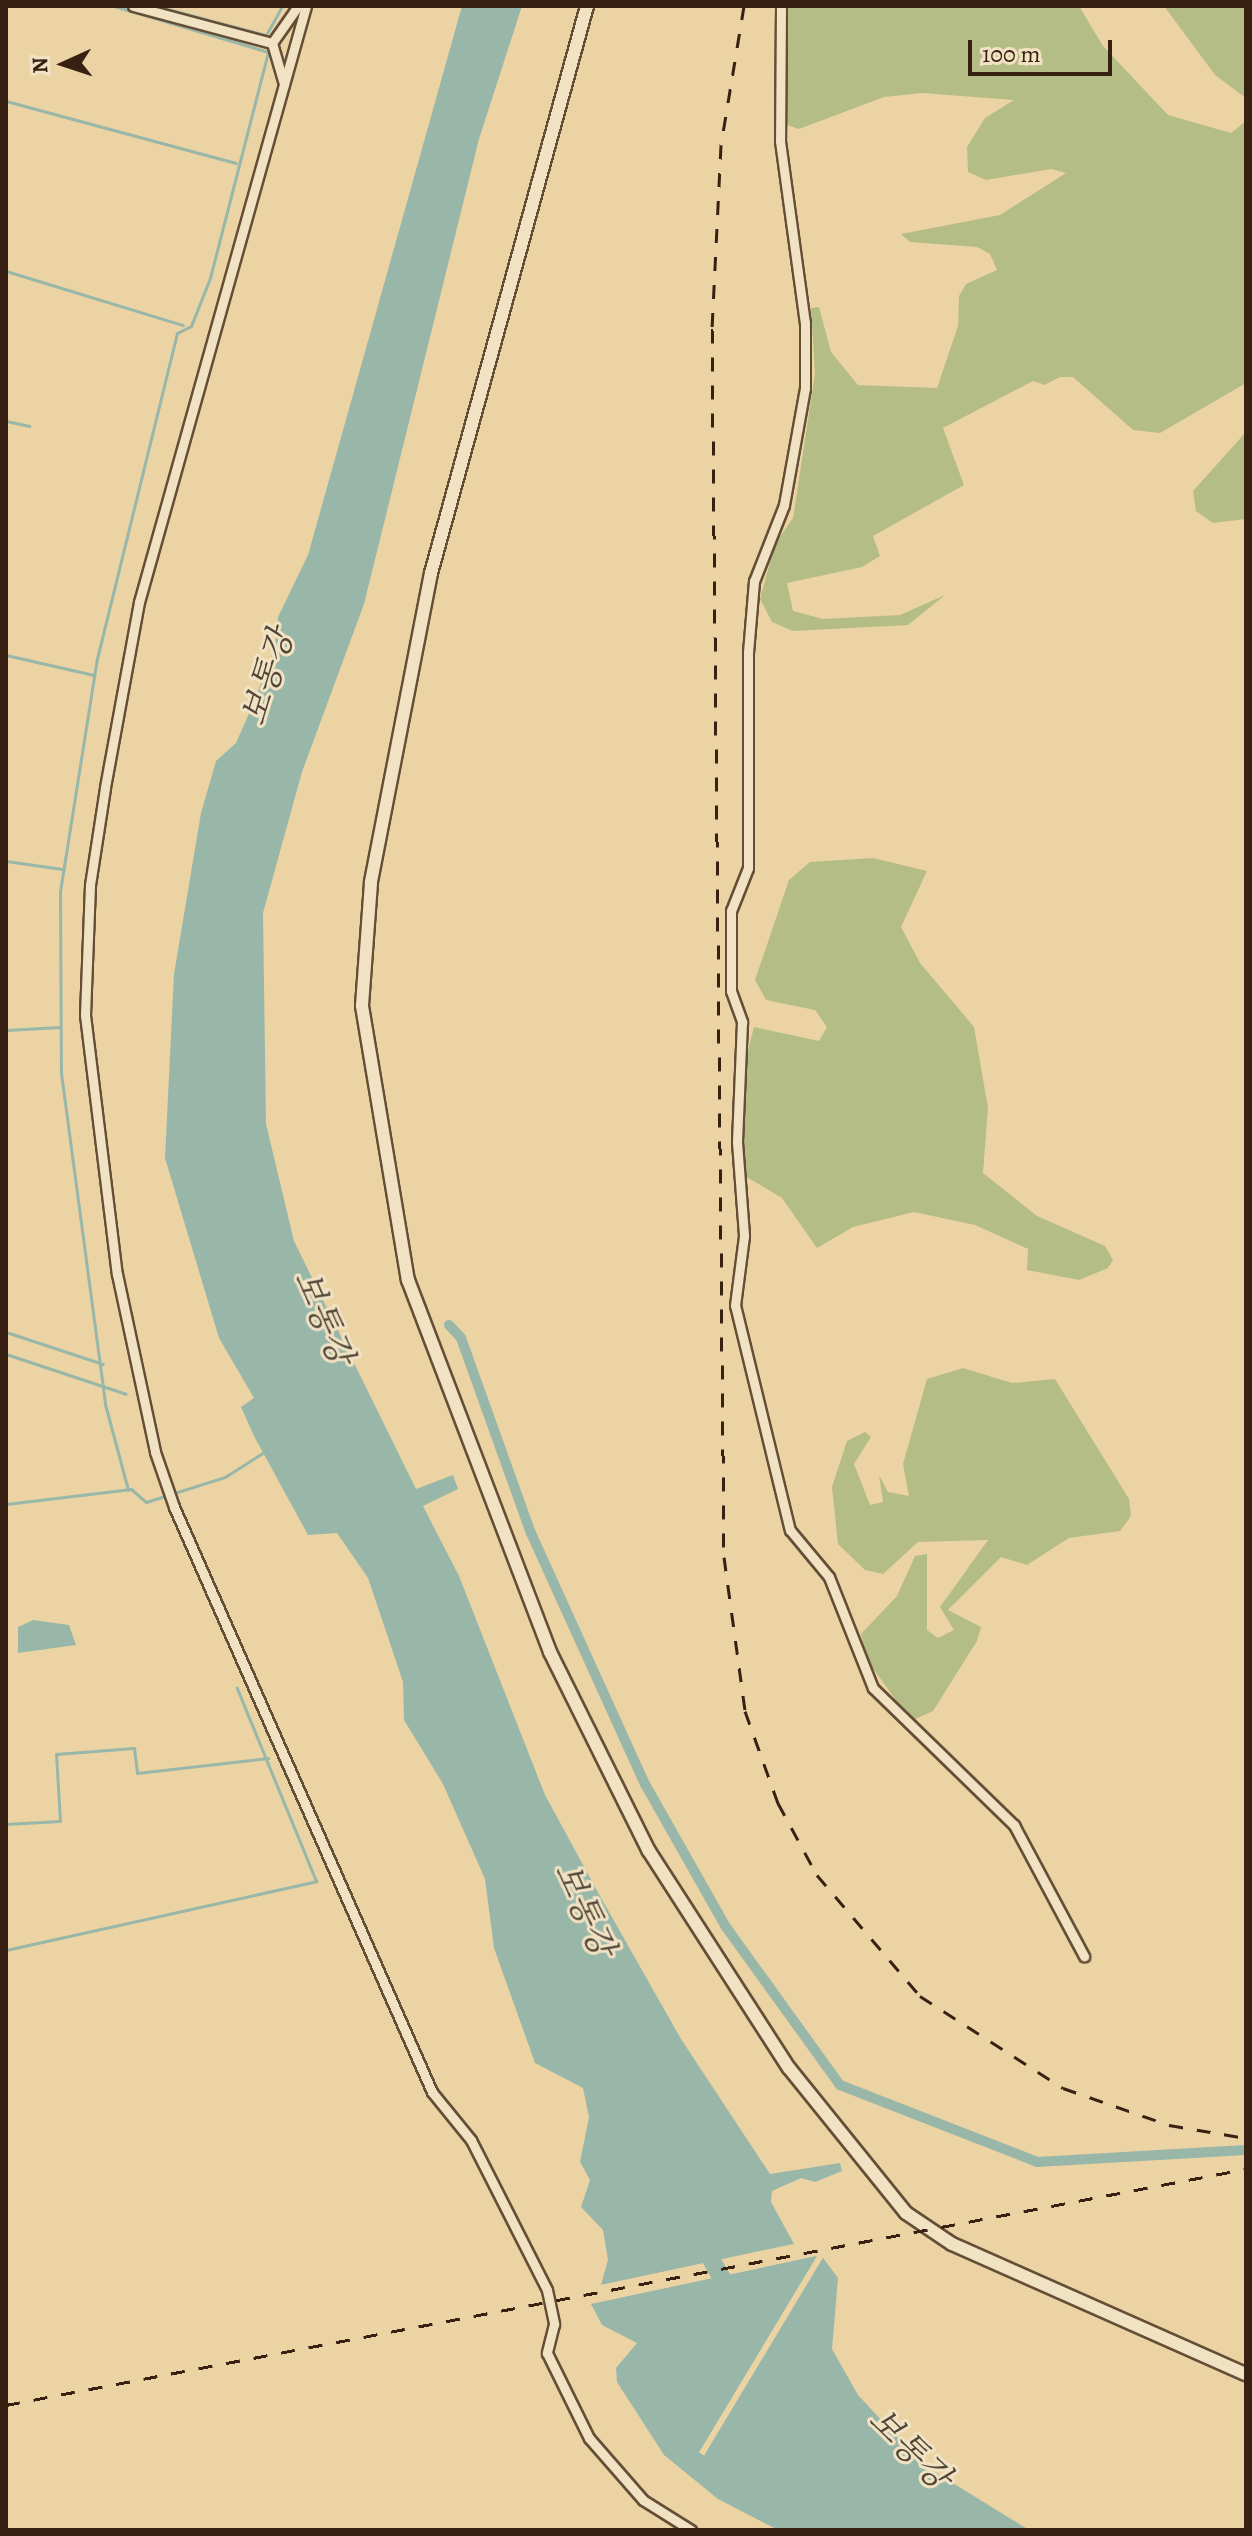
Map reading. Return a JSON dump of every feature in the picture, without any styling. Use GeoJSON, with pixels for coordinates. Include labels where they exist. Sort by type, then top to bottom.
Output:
{"type":"FeatureCollection","features":[{"type":"Feature","properties":{"kind":"main road"},"geometry":{"type":"LineString","coordinates":[[587,6],[431,573],[371,883],[362,1006],[408,1280],[494,1520],[562,1678],[649,1851],[789,2068],[906,2213],[952,2244],[1246,2374]]}},
{"type":"Feature","properties":{"kind":"street"},"geometry":{"type":"LineString","coordinates":[[133,6],[272,43]]}},
{"type":"Feature","properties":{"kind":"street"},"geometry":{"type":"LineString","coordinates":[[272,43],[298,6]]}},
{"type":"Feature","properties":{"kind":"street"},"geometry":{"type":"LineString","coordinates":[[306,6],[139,602],[90,885],[85,1015],[117,1274],[155,1452],[174,1507],[432,2092],[471,2140],[547,2290],[554,2324],[547,2353],[589,2438],[643,2500],[691,2530]]}},
{"type":"Feature","properties":{"kind":"street"},"geometry":{"type":"LineString","coordinates":[[781,6],[780,141],[805,323],[805,388],[784,505],[754,581],[748,652],[748,868],[731,911],[731,991],[742,1022],[737,1142],[744,1236],[735,1305],[790,1530],[829,1577],[873,1688],[1014,1825],[1084,1956]]}},
{"type":"Feature","properties":{"kind":"street"},"geometry":{"type":"LineString","coordinates":[[272,43],[285,87]]}},
{"type":"Feature","properties":{"kind":"green space"},"geometry":{"type":"Polygon","coordinates":[[[787,6],[1079,6],[1103,46],[1168,115],[1231,133],[1246,121],[1246,383],[1160,433],[1133,430],[1073,377],[1060,377],[1044,385],[1033,381],[943,428],[964,485],[873,536],[880,556],[862,567],[787,583],[793,611],[823,619],[900,615],[945,595],[908,625],[793,631],[772,622],[760,599],[775,544],[793,518],[815,374],[811,308],[819,307],[831,352],[858,385],[937,388],[958,326],[959,296],[966,284],[997,270],[990,254],[977,247],[910,242],[901,234],[1000,215],[1066,173],[1051,169],[986,180],[968,172],[967,147],[985,118],[1014,100],[922,93],[884,97],[799,129],[787,125],[787,6]]]}},
{"type":"Feature","properties":{"kind":"green space"},"geometry":{"type":"Polygon","coordinates":[[[1164,6],[1246,6],[1246,98],[1215,75],[1164,6]]]}},
{"type":"Feature","properties":{"kind":"green space"},"geometry":{"type":"Polygon","coordinates":[[[1246,432],[1246,519],[1213,523],[1196,511],[1193,491],[1246,432]]]}},
{"type":"Feature","properties":{"kind":"green space"},"geometry":{"type":"Polygon","coordinates":[[[873,858],[927,871],[901,927],[920,963],[974,1027],[988,1108],[983,1173],[1037,1216],[1105,1246],[1113,1260],[1108,1268],[1079,1280],[1027,1270],[1028,1249],[975,1225],[914,1212],[853,1227],[817,1248],[782,1198],[745,1176],[741,1077],[754,1027],[819,1041],[827,1027],[815,1010],[766,1000],[755,980],[789,880],[810,862],[873,858]]]}},
{"type":"Feature","properties":{"kind":"green space"},"geometry":{"type":"Polygon","coordinates":[[[963,1368],[1012,1383],[1055,1379],[1129,1499],[1131,1516],[1120,1531],[1069,1538],[1027,1565],[1001,1557],[948,1610],[981,1627],[977,1641],[933,1711],[911,1721],[867,1660],[861,1634],[897,1596],[915,1556],[927,1554],[927,1630],[938,1638],[954,1630],[940,1607],[988,1540],[918,1542],[883,1574],[865,1570],[838,1544],[832,1487],[847,1441],[865,1432],[871,1437],[854,1464],[870,1505],[883,1502],[879,1475],[888,1492],[909,1496],[903,1464],[927,1379],[963,1368]]]}},
{"type":"Feature","properties":{"kind":"water"},"geometry":{"type":"Polygon","coordinates":[[[462,6],[522,6],[479,139],[364,604],[302,772],[263,913],[266,1124],[294,1241],[416,1489],[453,1475],[458,1489],[423,1506],[459,1576],[545,1795],[600,1896],[681,2039],[770,2174],[840,2163],[842,2171],[815,2182],[801,2178],[772,2191],[771,2202],[794,2244],[601,2285],[608,2260],[603,2230],[581,2207],[590,2180],[580,2162],[589,2117],[583,2088],[535,2063],[494,1948],[485,1879],[443,1784],[404,1720],[403,1682],[368,1578],[337,1533],[308,1535],[254,1436],[241,1407],[254,1398],[219,1338],[165,1158],[174,974],[201,813],[216,761],[236,743],[251,709],[275,647],[278,617],[308,555],[462,6]]]}},
{"type":"Feature","properties":{"kind":"water"},"geometry":{"type":"Polygon","coordinates":[[[33,1620],[69,1625],[76,1645],[18,1653],[18,1627],[33,1620]]]}},
{"type":"Feature","properties":{"kind":"water"},"geometry":{"type":"Polygon","coordinates":[[[821,2255],[838,2278],[832,2349],[858,2395],[922,2464],[1029,2530],[778,2530],[718,2499],[664,2455],[617,2382],[616,2368],[637,2343],[602,2325],[591,2304],[821,2255]]]}},
{"type":"Feature","properties":{"kind":"pier"},"geometry":{"type":"Polygon","coordinates":[[[798,2243],[601,2289],[597,2286],[798,2243]]]}},
{"type":"Feature","properties":{"kind":"pier"},"geometry":{"type":"Polygon","coordinates":[[[820,2251],[825,2254],[704,2456],[699,2452],[820,2251]]]}},
{"type":"Feature","properties":{"kind":"waterway"},"geometry":{"type":"LineString","coordinates":[[114,6],[268,52],[210,278],[191,326],[177,333],[97,658],[60,891],[61,1073],[105,1404],[128,1490]]}},
{"type":"Feature","properties":{"kind":"waterway"},"geometry":{"type":"LineString","coordinates":[[156,6],[266,35],[282,6]]}},
{"type":"Feature","properties":{"kind":"waterway"},"geometry":{"type":"LineString","coordinates":[[6,101],[236,163]]}},
{"type":"Feature","properties":{"kind":"waterway"},"geometry":{"type":"LineString","coordinates":[[6,271],[183,325]]}},
{"type":"Feature","properties":{"kind":"waterway"},"geometry":{"type":"LineString","coordinates":[[6,421],[29,426]]}},
{"type":"Feature","properties":{"kind":"waterway"},"geometry":{"type":"LineString","coordinates":[[6,655],[94,675]]}},
{"type":"Feature","properties":{"kind":"waterway"},"geometry":{"type":"LineString","coordinates":[[6,861],[62,869]]}},
{"type":"Feature","properties":{"kind":"waterway"},"geometry":{"type":"LineString","coordinates":[[6,1030],[60,1027]]}},
{"type":"Feature","properties":{"kind":"waterway"},"geometry":{"type":"LineString","coordinates":[[449,1325],[461,1338],[531,1533],[645,1784],[726,1927],[840,2085],[1037,2162],[1246,2150]]}},
{"type":"Feature","properties":{"kind":"waterway"},"geometry":{"type":"LineString","coordinates":[[6,1332],[103,1364]]}},
{"type":"Feature","properties":{"kind":"waterway"},"geometry":{"type":"LineString","coordinates":[[6,1354],[126,1394]]}},
{"type":"Feature","properties":{"kind":"waterway"},"geometry":{"type":"LineString","coordinates":[[6,1504],[131,1489],[146,1502],[225,1477],[264,1452]]}},
{"type":"Feature","properties":{"kind":"waterway"},"geometry":{"type":"LineString","coordinates":[[6,1950],[316,1881],[237,1688]]}},
{"type":"Feature","properties":{"kind":"waterway"},"geometry":{"type":"LineString","coordinates":[[6,1824],[60,1821],[56,1754],[134,1748],[137,1773],[268,1758]]}},
{"type":"Feature","properties":{"kind":"waterway","name":"보통강"},"geometry":{"type":"LineString","coordinates":[[701,2242],[732,2296]]}},
{"type":"Feature","properties":{"kind":"railway"},"geometry":{"type":"LineString","coordinates":[[744,6],[721,145],[712,329],[724,1557],[745,1711],[778,1803],[817,1875],[920,1996],[1063,2088],[1169,2125],[1246,2138]]}},
{"type":"Feature","properties":{"kind":"railway"},"geometry":{"type":"LineString","coordinates":[[6,2405],[1246,2169]]}}]}
